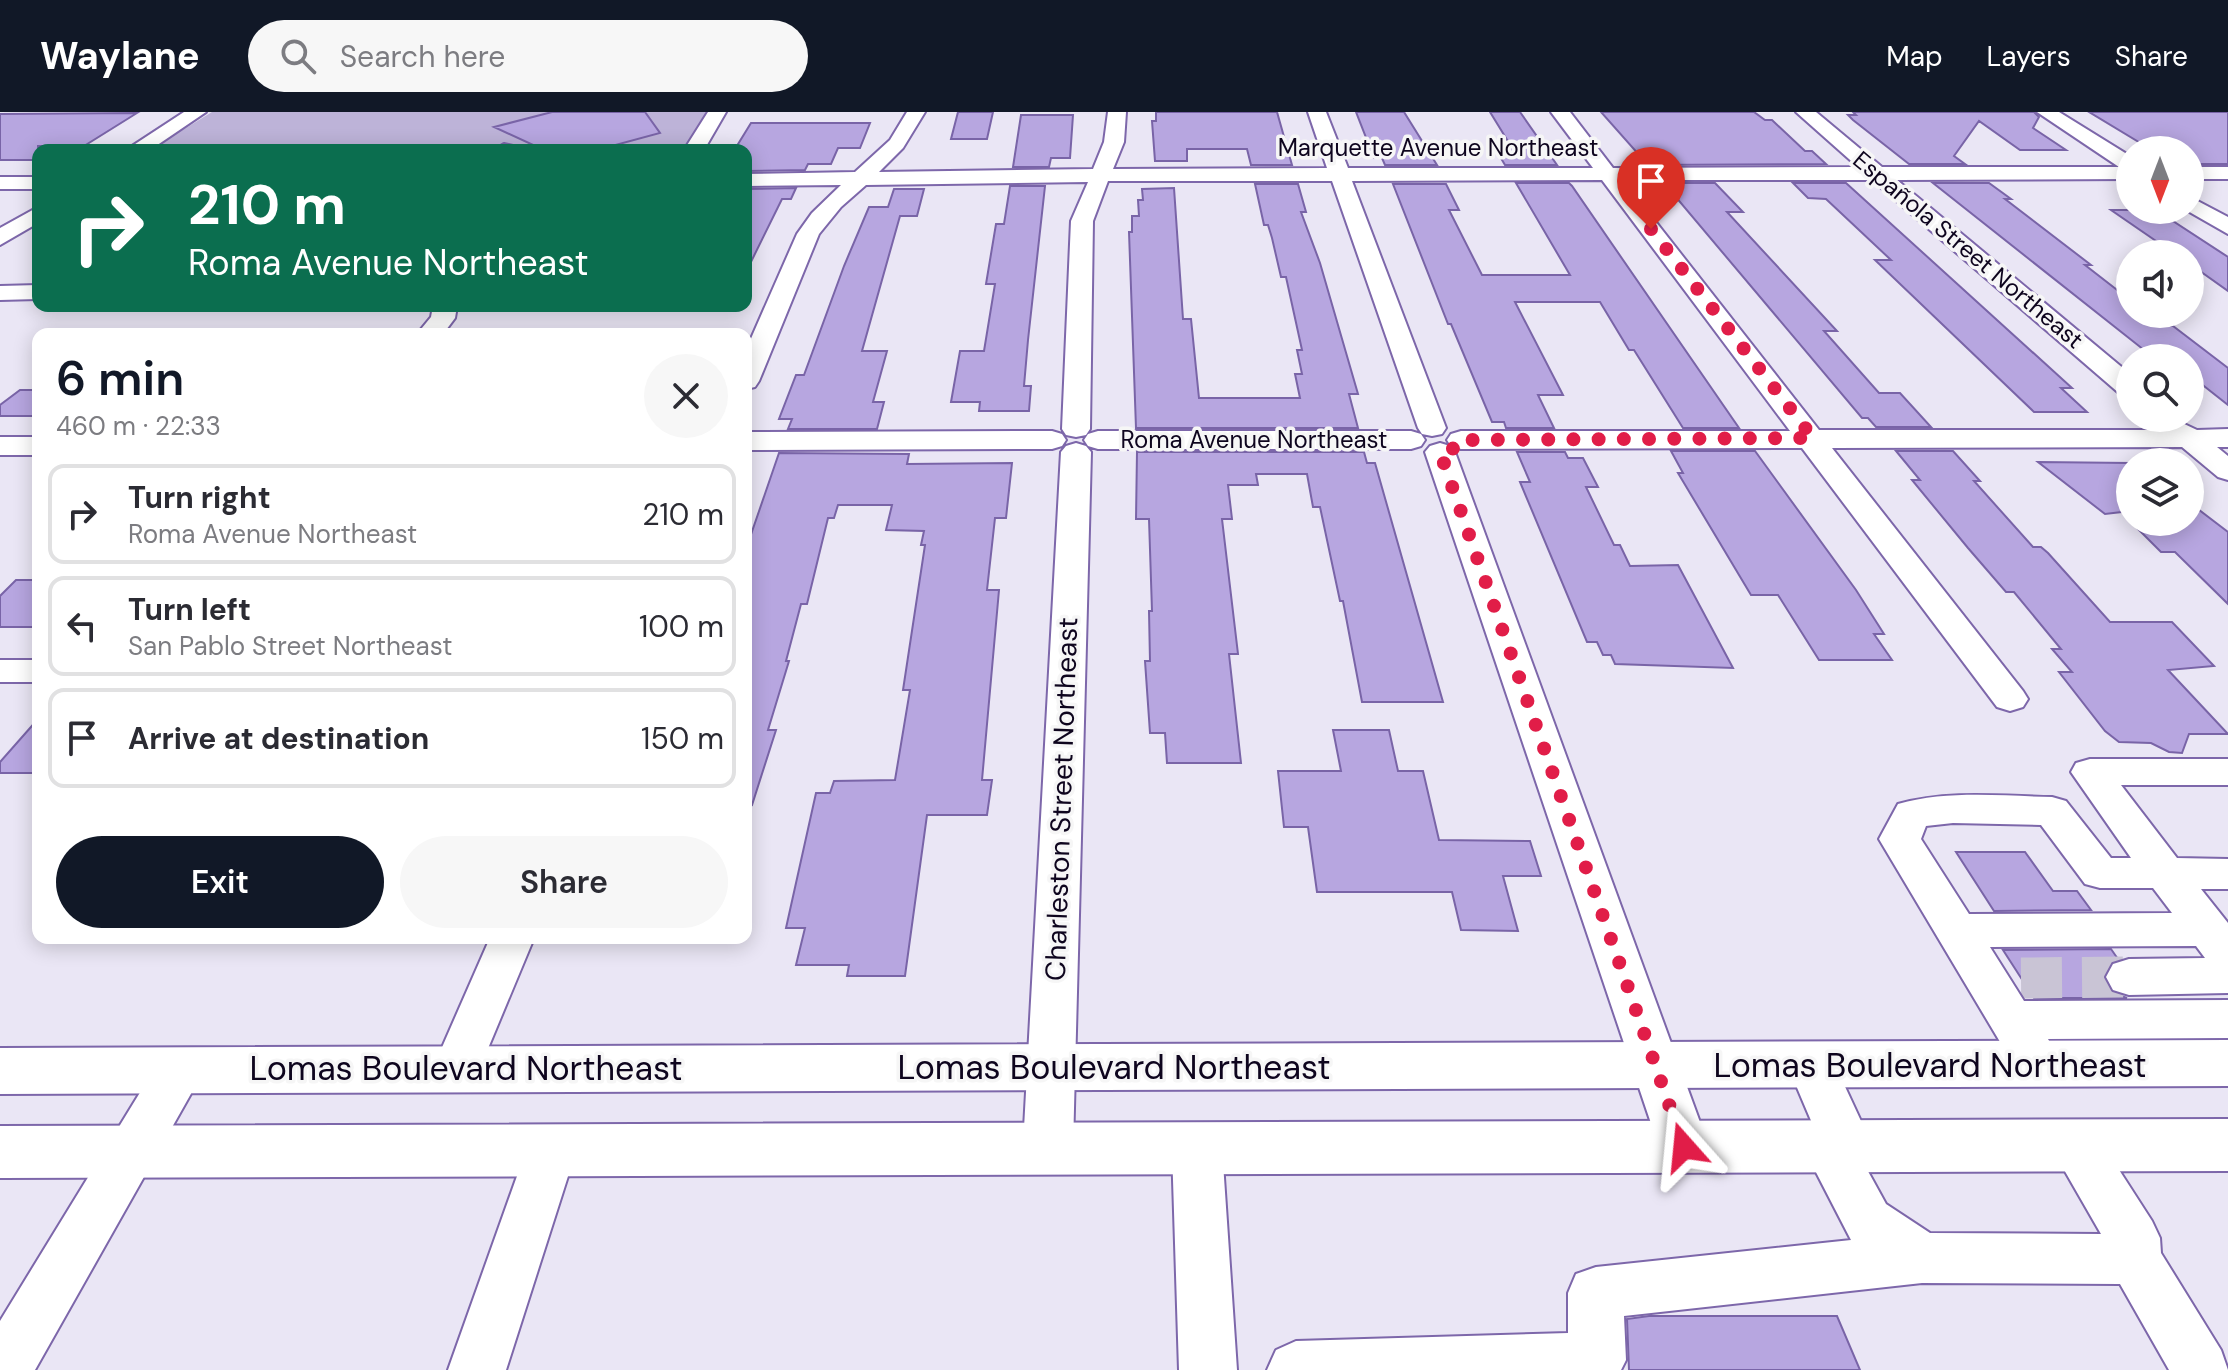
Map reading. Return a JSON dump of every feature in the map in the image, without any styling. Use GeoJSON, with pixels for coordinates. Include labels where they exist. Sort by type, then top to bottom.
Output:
{"type":"FeatureCollection","features":[{"type":"Feature","properties":{"kind":"main road","name":"Lomas Boulevard Northeast"},"geometry":{"type":"LineString","coordinates":[[0,1071],[1811,1064],[2014,1010],[2228,1063]]}},
{"type":"Feature","properties":{"kind":"main road"},"geometry":{"type":"LineString","coordinates":[[0,1152],[2228,1145]]}},
{"type":"Feature","properties":{"kind":"street"},"geometry":{"type":"LineString","coordinates":[[146,144],[197,112]]}},
{"type":"Feature","properties":{"kind":"street"},"geometry":{"type":"LineString","coordinates":[[698,144],[717,112]]}},
{"type":"Feature","properties":{"kind":"street"},"geometry":{"type":"LineString","coordinates":[[752,367],[819,214],[905,135],[916,112]]}},
{"type":"Feature","properties":{"kind":"street","name":"Charleston Street Northeast"},"geometry":{"type":"LineString","coordinates":[[1048,1147],[1082,221],[1114,142],[1117,112]]}},
{"type":"Feature","properties":{"kind":"street"},"geometry":{"type":"LineString","coordinates":[[1317,112],[1658,1066],[1684,1147]]}},
{"type":"Feature","properties":{"kind":"street"},"geometry":{"type":"LineString","coordinates":[[1560,112],[1813,438],[2010,699]]}},
{"type":"Feature","properties":{"kind":"street","name":"Española Street Northeast"},"geometry":{"type":"LineString","coordinates":[[1805,112],[2116,376]]}},
{"type":"Feature","properties":{"kind":"street"},"geometry":{"type":"LineString","coordinates":[[2046,112],[2116,156]]}},
{"type":"Feature","properties":{"kind":"street","name":"Marquette Avenue Northeast"},"geometry":{"type":"LineString","coordinates":[[752,180],[1101,175],[2116,173]]}},
{"type":"Feature","properties":{"kind":"street"},"geometry":{"type":"LineString","coordinates":[[2204,173],[2228,173]]}},
{"type":"Feature","properties":{"kind":"street"},"geometry":{"type":"LineString","coordinates":[[0,183],[32,183]]}},
{"type":"Feature","properties":{"kind":"street"},"geometry":{"type":"LineString","coordinates":[[2204,212],[2228,227]]}},
{"type":"Feature","properties":{"kind":"street"},"geometry":{"type":"LineString","coordinates":[[0,238],[32,217]]}},
{"type":"Feature","properties":{"kind":"street"},"geometry":{"type":"LineString","coordinates":[[0,293],[32,292]]}},
{"type":"Feature","properties":{"kind":"street"},"geometry":{"type":"LineString","coordinates":[[2183,432],[2228,471]]}},
{"type":"Feature","properties":{"kind":"street","name":"Roma Avenue Northeast"},"geometry":{"type":"LineString","coordinates":[[752,441],[2228,438]]}},
{"type":"Feature","properties":{"kind":"street"},"geometry":{"type":"LineString","coordinates":[[0,446],[32,446]]}},
{"type":"Feature","properties":{"kind":"street"},"geometry":{"type":"LineString","coordinates":[[0,671],[32,671]]}},
{"type":"Feature","properties":{"kind":"street"},"geometry":{"type":"LineString","coordinates":[[2218,942],[2090,772],[2228,772]]}},
{"type":"Feature","properties":{"kind":"street"},"geometry":{"type":"LineString","coordinates":[[2228,874],[2100,873],[2052,811],[1953,809],[1912,814],[1900,839],[1957,931],[2014,1010],[2228,1019]]}},
{"type":"Feature","properties":{"kind":"street"},"geometry":{"type":"LineString","coordinates":[[1957,931],[2218,942]]}},
{"type":"Feature","properties":{"kind":"street"},"geometry":{"type":"LineString","coordinates":[[457,1068],[509,944]]}},
{"type":"Feature","properties":{"kind":"street"},"geometry":{"type":"LineString","coordinates":[[2129,977],[2228,975]]}},
{"type":"Feature","properties":{"kind":"street"},"geometry":{"type":"LineString","coordinates":[[1811,1064],[1838,1147],[1867,1221],[1922,1258]]}},
{"type":"Feature","properties":{"kind":"street"},"geometry":{"type":"LineString","coordinates":[[3,1370],[180,1069]]}},
{"type":"Feature","properties":{"kind":"street"},"geometry":{"type":"LineString","coordinates":[[2076,1147],[2133,1238],[2135,1259],[2201,1370]]}},
{"type":"Feature","properties":{"kind":"street"},"geometry":{"type":"LineString","coordinates":[[477,1370],[552,1148]]}},
{"type":"Feature","properties":{"kind":"street"},"geometry":{"type":"LineString","coordinates":[[1197,1148],[1208,1370]]}},
{"type":"Feature","properties":{"kind":"street"},"geometry":{"type":"LineString","coordinates":[[1296,1370],[1599,1365],[1596,1293],[1922,1258],[2135,1259]]}},
{"type":"Feature","properties":{"kind":"shaded area"},"geometry":{"type":"Polygon","coordinates":[[[212,112],[706,112],[689,144],[160,144],[212,112]]]}},
{"type":"Feature","properties":{"kind":"building"},"geometry":{"type":"Polygon","coordinates":[[[552,112],[645,112],[660,133],[619,144],[531,144],[494,127],[552,112]]]}},
{"type":"Feature","properties":{"kind":"building"},"geometry":{"type":"Polygon","coordinates":[[[958,112],[993,112],[987,139],[951,139],[958,112]]]}},
{"type":"Feature","properties":{"kind":"building"},"geometry":{"type":"Polygon","coordinates":[[[1156,112],[1277,112],[1292,165],[1251,165],[1247,149],[1187,149],[1187,161],[1155,161],[1152,121],[1156,121],[1156,112]]]}},
{"type":"Feature","properties":{"kind":"building"},"geometry":{"type":"Polygon","coordinates":[[[1356,112],[1404,112],[1437,165],[1385,165],[1382,158],[1374,158],[1356,112]]]}},
{"type":"Feature","properties":{"kind":"building"},"geometry":{"type":"Polygon","coordinates":[[[1490,112],[1520,112],[1557,165],[1505,165],[1492,143],[1509,143],[1490,112]]]}},
{"type":"Feature","properties":{"kind":"building"},"geometry":{"type":"Polygon","coordinates":[[[1601,112],[1754,112],[1765,120],[1772,120],[1805,151],[1812,151],[1826,164],[1648,165],[1601,112]]]}},
{"type":"Feature","properties":{"kind":"building"},"geometry":{"type":"Polygon","coordinates":[[[1853,112],[2034,112],[2039,117],[2033,128],[2066,150],[2020,150],[1979,121],[1954,156],[1965,164],[1909,164],[1853,120],[1848,115],[1856,115],[1853,112]]]}},
{"type":"Feature","properties":{"kind":"building"},"geometry":{"type":"Polygon","coordinates":[[[2089,112],[2228,112],[2228,164],[2204,164],[2204,136],[2129,136],[2089,112]]]}},
{"type":"Feature","properties":{"kind":"building"},"geometry":{"type":"Polygon","coordinates":[[[137,113],[87,144],[32,144],[32,160],[0,160],[0,114],[137,113]]]}},
{"type":"Feature","properties":{"kind":"building"},"geometry":{"type":"Polygon","coordinates":[[[1021,115],[1073,115],[1070,158],[1051,158],[1049,167],[1013,167],[1021,115]]]}},
{"type":"Feature","properties":{"kind":"building"},"geometry":{"type":"Polygon","coordinates":[[[751,123],[870,123],[860,148],[838,148],[831,164],[808,164],[805,170],[752,171],[752,144],[738,144],[751,123]]]}},
{"type":"Feature","properties":{"kind":"building"},"geometry":{"type":"Polygon","coordinates":[[[1516,183],[1569,183],[1572,186],[1739,428],[1683,428],[1600,302],[1515,302],[1563,395],[1538,395],[1554,428],[1506,428],[1504,422],[1492,422],[1451,324],[1448,324],[1393,184],[1446,184],[1459,210],[1449,210],[1482,275],[1570,275],[1516,183]]]}},
{"type":"Feature","properties":{"kind":"building"},"geometry":{"type":"Polygon","coordinates":[[[1664,183],[1715,183],[1743,212],[1727,212],[1837,331],[1824,331],[1879,393],[1900,393],[1931,427],[1876,427],[1868,418],[1862,418],[1664,183]]]}},
{"type":"Feature","properties":{"kind":"building"},"geometry":{"type":"Polygon","coordinates":[[[1793,183],[1846,183],[2072,388],[2061,388],[2087,412],[2034,412],[1875,260],[1891,260],[1826,199],[1808,198],[1793,183]]]}},
{"type":"Feature","properties":{"kind":"building"},"geometry":{"type":"Polygon","coordinates":[[[1933,183],[1989,183],[2011,199],[2005,199],[2091,265],[2085,265],[2116,289],[2116,328],[1933,183]]]}},
{"type":"Feature","properties":{"kind":"building"},"geometry":{"type":"Polygon","coordinates":[[[1255,184],[1298,184],[1306,212],[1301,212],[1320,263],[1358,394],[1349,394],[1358,428],[1136,428],[1129,232],[1132,232],[1132,216],[1139,216],[1138,200],[1143,200],[1142,189],[1174,188],[1183,319],[1191,319],[1199,398],[1300,398],[1295,374],[1302,374],[1297,350],[1302,350],[1286,277],[1281,277],[1255,184]]]}},
{"type":"Feature","properties":{"kind":"building"},"geometry":{"type":"Polygon","coordinates":[[[1010,186],[1045,186],[1024,386],[1031,386],[1029,411],[979,411],[980,402],[951,402],[960,351],[984,351],[995,284],[986,284],[996,224],[1004,224],[1010,186]]]}},
{"type":"Feature","properties":{"kind":"building"},"geometry":{"type":"Polygon","coordinates":[[[796,188],[791,199],[782,199],[752,260],[752,189],[796,188]]]}},
{"type":"Feature","properties":{"kind":"building"},"geometry":{"type":"Polygon","coordinates":[[[894,189],[924,189],[917,216],[900,216],[862,351],[887,351],[873,402],[884,402],[877,429],[788,429],[792,419],[779,419],[796,375],[804,375],[869,207],[888,207],[894,189]]]}},
{"type":"Feature","properties":{"kind":"building"},"geometry":{"type":"Polygon","coordinates":[[[2131,224],[2177,224],[2202,240],[2155,240],[2131,224]]]}},
{"type":"Feature","properties":{"kind":"building"},"geometry":{"type":"Polygon","coordinates":[[[2204,241],[2228,257],[2228,291],[2204,274],[2204,241]]]}},
{"type":"Feature","properties":{"kind":"building"},"geometry":{"type":"Polygon","coordinates":[[[2116,328],[2176,328],[2197,344],[2136,344],[2116,328]]]}},
{"type":"Feature","properties":{"kind":"building"},"geometry":{"type":"Polygon","coordinates":[[[2204,350],[2228,368],[2228,405],[2204,386],[2204,350]]]}},
{"type":"Feature","properties":{"kind":"building"},"geometry":{"type":"Polygon","coordinates":[[[20,390],[32,390],[32,416],[0,416],[0,405],[20,390]]]}},
{"type":"Feature","properties":{"kind":"building"},"geometry":{"type":"Polygon","coordinates":[[[1671,451],[1755,451],[1856,590],[1884,634],[1874,634],[1892,660],[1819,660],[1778,595],[1751,595],[1678,473],[1683,473],[1671,451]]]}},
{"type":"Feature","properties":{"kind":"building"},"geometry":{"type":"Polygon","coordinates":[[[1896,451],[1953,451],[1980,481],[1974,481],[2033,547],[2041,547],[2048,553],[2110,622],[2172,622],[2214,666],[2168,670],[2228,734],[2189,734],[2182,753],[2169,752],[2151,743],[2119,742],[2105,731],[2059,672],[2072,672],[2052,649],[2061,649],[2014,592],[2006,592],[1968,548],[1912,480],[1920,480],[1896,451]]]}},
{"type":"Feature","properties":{"kind":"building"},"geometry":{"type":"Polygon","coordinates":[[[1137,452],[1364,452],[1367,463],[1375,463],[1443,702],[1362,702],[1343,601],[1340,601],[1320,507],[1313,507],[1307,474],[1256,474],[1258,485],[1228,485],[1232,519],[1222,519],[1238,654],[1229,654],[1241,763],[1167,763],[1165,733],[1150,733],[1145,661],[1150,661],[1149,611],[1152,611],[1149,519],[1136,519],[1137,452]]]}},
{"type":"Feature","properties":{"kind":"building"},"geometry":{"type":"Polygon","coordinates":[[[1517,452],[1565,452],[1568,458],[1583,458],[1598,487],[1586,487],[1614,545],[1620,545],[1630,566],[1678,565],[1733,668],[1615,664],[1611,655],[1603,655],[1597,642],[1587,642],[1520,482],[1530,482],[1517,452]]]}},
{"type":"Feature","properties":{"kind":"building"},"geometry":{"type":"Polygon","coordinates":[[[779,453],[909,454],[907,464],[1012,463],[1006,518],[995,518],[987,590],[999,590],[982,780],[992,780],[987,815],[927,815],[905,976],[847,976],[849,965],[796,965],[805,928],[786,928],[816,793],[830,793],[834,781],[895,780],[910,690],[903,690],[925,545],[921,545],[924,531],[886,530],[892,505],[838,505],[834,518],[828,518],[807,604],[801,604],[786,661],[789,661],[768,730],[776,730],[752,805],[752,532],[779,453]]]}},
{"type":"Feature","properties":{"kind":"building"},"geometry":{"type":"Polygon","coordinates":[[[2038,462],[2116,463],[2116,513],[2105,514],[2038,462]]]}},
{"type":"Feature","properties":{"kind":"building"},"geometry":{"type":"Polygon","coordinates":[[[2204,514],[2228,532],[2228,604],[2175,552],[2161,552],[2145,536],[2204,536],[2204,514]]]}},
{"type":"Feature","properties":{"kind":"building"},"geometry":{"type":"Polygon","coordinates":[[[16,580],[32,580],[32,627],[0,627],[0,596],[16,580]]]}},
{"type":"Feature","properties":{"kind":"building"},"geometry":{"type":"Polygon","coordinates":[[[32,726],[32,773],[0,773],[0,762],[32,726]]]}},
{"type":"Feature","properties":{"kind":"building"},"geometry":{"type":"Polygon","coordinates":[[[1333,730],[1389,730],[1398,771],[1423,771],[1439,840],[1530,841],[1541,876],[1503,876],[1518,931],[1461,930],[1452,892],[1317,892],[1308,827],[1284,827],[1278,771],[1341,771],[1333,730]]]}},
{"type":"Feature","properties":{"kind":"building"},"geometry":{"type":"Polygon","coordinates":[[[1956,852],[2025,852],[2053,891],[2077,891],[2091,910],[1994,911],[1956,852]]]}},
{"type":"Feature","properties":{"kind":"building"},"geometry":{"type":"Polygon","coordinates":[[[2111,949],[2118,959],[2110,963],[2103,978],[2112,993],[2127,998],[2034,998],[2003,950],[2111,949]]]}},
{"type":"Feature","properties":{"kind":"building"},"geometry":{"type":"Polygon","coordinates":[[[1649,1316],[1837,1316],[1860,1370],[1629,1370],[1627,1319],[1649,1316]]]}},
{"type":"Feature","properties":{"kind":"tunnel"},"geometry":{"type":"LineString","coordinates":[[2021,978],[2129,977]]}},
{"type":"Feature","properties":{"kind":"route"},"geometry":{"type":"LineString","coordinates":[[1651,229],[1813,438],[1461,440],[1454,450],[1440,452],[1684,1147]]}}]}
